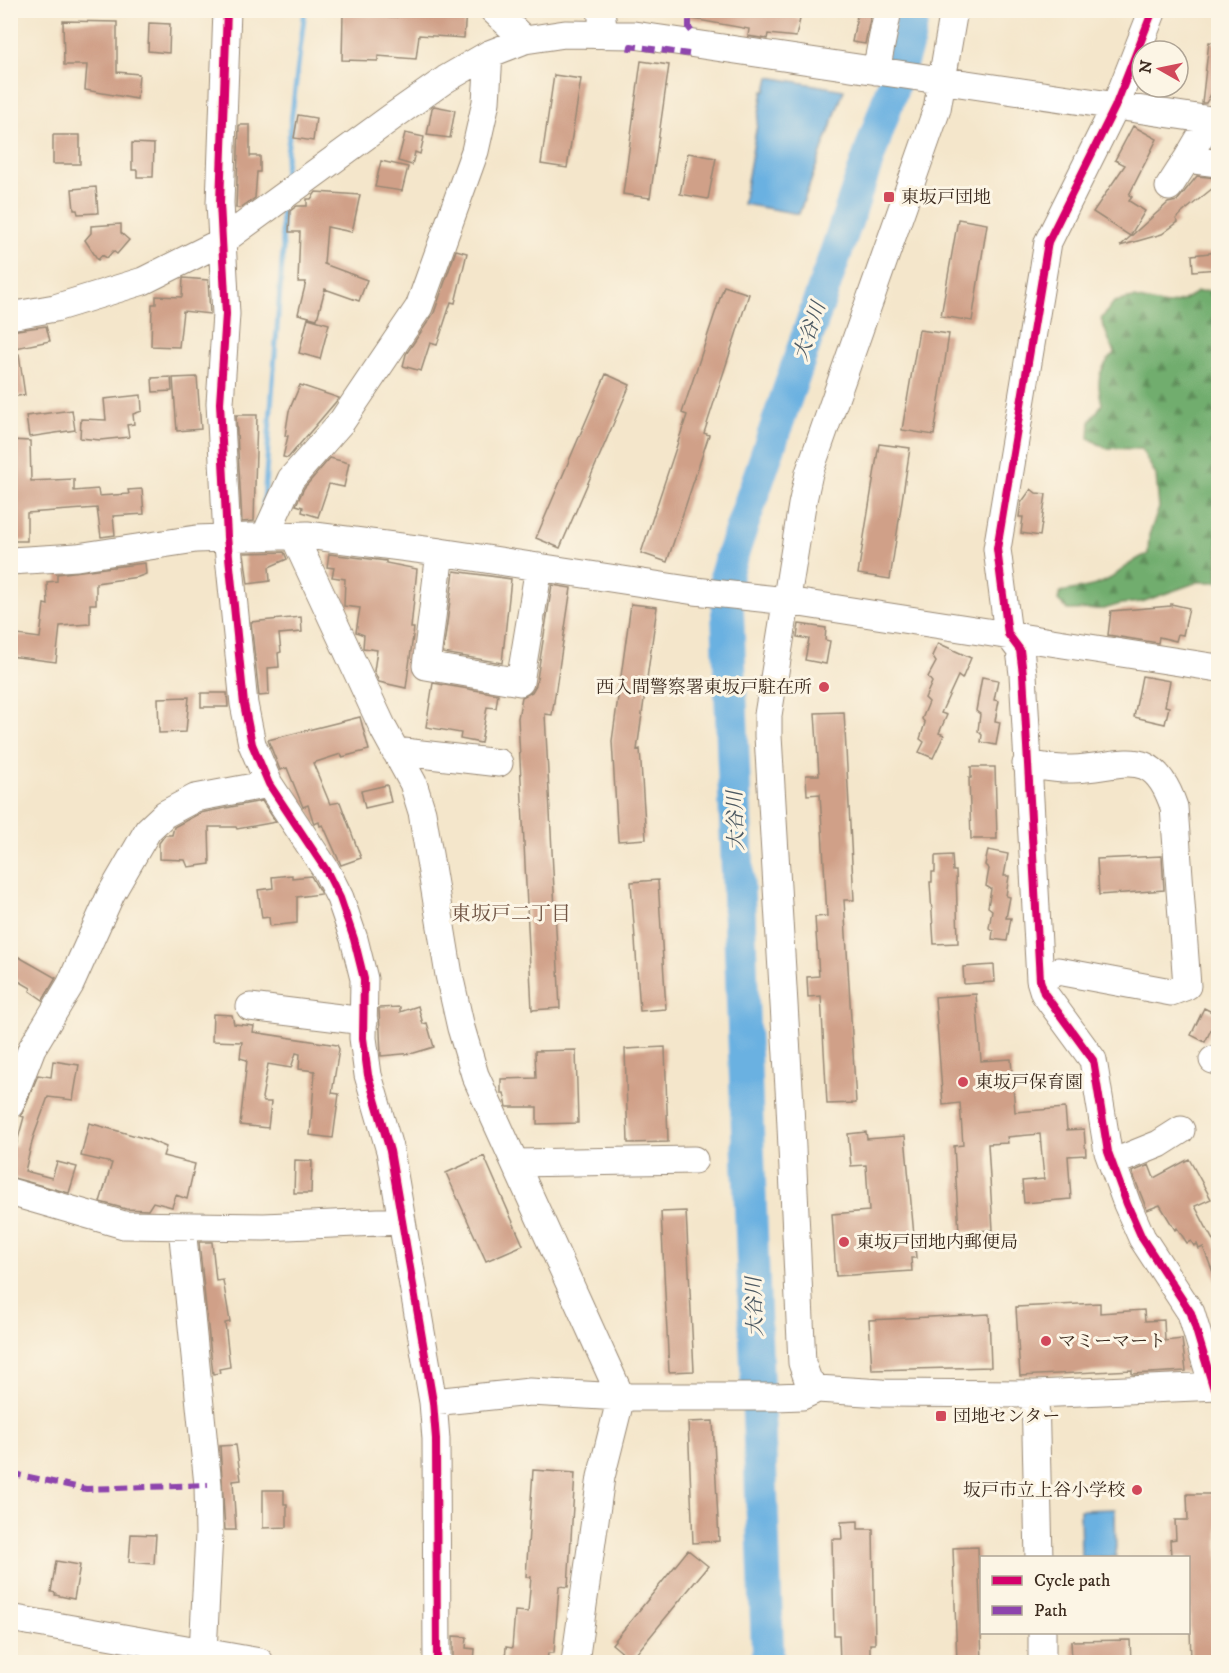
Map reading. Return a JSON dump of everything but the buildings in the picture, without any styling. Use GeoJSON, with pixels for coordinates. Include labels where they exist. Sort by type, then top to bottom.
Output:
{"type":"FeatureCollection","features":[{"type":"Feature","properties":{"kind":"street"},"geometry":{"type":"LineString","coordinates":[[227,10],[220,203],[226,314],[219,403],[227,537],[244,704],[252,744],[269,784],[326,870],[340,898],[364,979],[368,1075],[390,1151],[433,1402],[436,1439],[437,1662]]}},
{"type":"Feature","properties":{"kind":"street"},"geometry":{"type":"LineString","coordinates":[[493,10],[525,40]]}},
{"type":"Feature","properties":{"kind":"street"},"geometry":{"type":"LineString","coordinates":[[876,71],[888,10]]}},
{"type":"Feature","properties":{"kind":"street"},"geometry":{"type":"LineString","coordinates":[[817,1389],[808,1380],[802,1363],[790,1093],[768,715],[802,505],[810,472],[937,109],[954,10]]}},
{"type":"Feature","properties":{"kind":"street"},"geometry":{"type":"LineString","coordinates":[[433,1402],[530,1392],[621,1397],[776,1398],[802,1396],[817,1389],[882,1393],[1035,1394],[1216,1386],[1191,1313],[1142,1238],[1112,1163],[1092,1060],[1044,993],[1040,980],[1022,666],[1020,650],[1008,633],[997,549],[1048,242],[1114,107],[1154,10]]}},
{"type":"Feature","properties":{"kind":"street"},"geometry":{"type":"LineString","coordinates":[[10,316],[55,308],[143,281],[221,242],[410,104],[489,54],[525,40],[565,34],[602,23],[634,35],[1214,120],[1169,187]]}},
{"type":"Feature","properties":{"kind":"street"},"geometry":{"type":"LineString","coordinates":[[265,536],[291,479],[336,428],[419,307],[475,151],[486,102],[489,54]]}},
{"type":"Feature","properties":{"kind":"street"},"geometry":{"type":"LineString","coordinates":[[1187,159],[1218,163]]}},
{"type":"Feature","properties":{"kind":"street"},"geometry":{"type":"LineString","coordinates":[[294,536],[395,751],[413,783],[422,812],[449,975],[461,1028],[476,1074],[621,1397],[601,1477],[575,1662]]}},
{"type":"Feature","properties":{"kind":"street"},"geometry":{"type":"LineString","coordinates":[[10,561],[77,557],[196,539],[294,536],[440,552],[695,591],[787,601],[1008,633],[1039,642],[1218,668]]}},
{"type":"Feature","properties":{"kind":"street"},"geometry":{"type":"LineString","coordinates":[[440,552],[426,666],[520,682],[539,567]]}},
{"type":"Feature","properties":{"kind":"street"},"geometry":{"type":"LineString","coordinates":[[395,751],[500,763]]}},
{"type":"Feature","properties":{"kind":"street"},"geometry":{"type":"LineString","coordinates":[[1026,764],[1070,769],[1129,761],[1141,763],[1168,789],[1174,807],[1187,986],[1171,992],[1058,971],[1040,980]]}},
{"type":"Feature","properties":{"kind":"street"},"geometry":{"type":"LineString","coordinates":[[10,1105],[32,1048],[70,985],[111,894],[148,830],[173,809],[195,798],[269,784]]}},
{"type":"Feature","properties":{"kind":"street"},"geometry":{"type":"LineString","coordinates":[[250,1007],[364,1021]]}},
{"type":"Feature","properties":{"kind":"street"},"geometry":{"type":"LineString","coordinates":[[1112,1163],[1149,1149],[1181,1130]]}},
{"type":"Feature","properties":{"kind":"street"},"geometry":{"type":"LineString","coordinates":[[515,1163],[694,1160]]}},
{"type":"Feature","properties":{"kind":"street"},"geometry":{"type":"LineString","coordinates":[[10,1192],[124,1225],[264,1227],[401,1221]]}},
{"type":"Feature","properties":{"kind":"street"},"geometry":{"type":"LineString","coordinates":[[182,1227],[208,1485],[209,1533],[203,1652]]}},
{"type":"Feature","properties":{"kind":"street"},"geometry":{"type":"LineString","coordinates":[[1035,1394],[1040,1556]]}},
{"type":"Feature","properties":{"kind":"street"},"geometry":{"type":"LineString","coordinates":[[10,1618],[260,1662]]}},
{"type":"Feature","properties":{"kind":"street"},"geometry":{"type":"LineString","coordinates":[[1042,1634],[1042,1662]]}},
{"type":"Feature","properties":{"kind":"green space"},"geometry":{"type":"Polygon","coordinates":[[[1218,290],[1218,582],[1198,582],[1142,602],[1121,604],[1104,609],[1068,610],[1058,600],[1060,592],[1099,584],[1133,561],[1148,554],[1149,535],[1159,508],[1156,475],[1141,449],[1105,448],[1089,438],[1090,422],[1102,404],[1099,389],[1100,376],[1114,353],[1101,319],[1114,302],[1134,298],[1166,305],[1182,301],[1197,292],[1218,290]]]}},
{"type":"Feature","properties":{"kind":"water"},"geometry":{"type":"Polygon","coordinates":[[[769,77],[844,90],[799,214],[743,204],[763,91],[766,91],[769,77]]]}},
{"type":"Feature","properties":{"kind":"water"},"geometry":{"type":"Polygon","coordinates":[[[1115,1509],[1116,1556],[1081,1556],[1080,1510],[1115,1509]]]}},
{"type":"Feature","properties":{"kind":"waterway"},"geometry":{"type":"LineString","coordinates":[[283,185],[305,10]]}},
{"type":"Feature","properties":{"kind":"waterway","name":"大谷川"},"geometry":{"type":"LineString","coordinates":[[768,1662],[726,573],[908,42],[914,10]]}},
{"type":"Feature","properties":{"kind":"waterway"},"geometry":{"type":"LineString","coordinates":[[263,513],[283,250],[281,209]]}},
{"type":"Feature","properties":{"kind":"marked path"},"geometry":{"type":"LineString","coordinates":[[689,20],[689,28],[693,33]]}},
{"type":"Feature","properties":{"kind":"marked path"},"geometry":{"type":"LineString","coordinates":[[630,51],[631,46],[689,54]]}},
{"type":"Feature","properties":{"kind":"marked path"},"geometry":{"type":"LineString","coordinates":[[10,1473],[86,1489],[208,1485]]}},
{"type":"Feature","properties":{"kind":"cycle path"},"geometry":{"type":"LineString","coordinates":[[227,10],[220,203],[226,314],[220,403],[227,537],[244,704],[252,744],[269,784],[326,870],[340,898],[364,979],[363,1038],[368,1075],[390,1151],[433,1402],[436,1439],[437,1662]]}},
{"type":"Feature","properties":{"kind":"cycle path"},"geometry":{"type":"LineString","coordinates":[[1153,10],[1115,107],[1048,242],[997,549],[1008,634],[1020,650],[1023,674],[1040,980],[1044,993],[1093,1060],[1108,1152],[1127,1204],[1142,1238],[1191,1313],[1213,1386]]}},
{"type":"Feature","properties":{"kind":"place","name":"東坂戸団地"},"geometry":{"type":"Point","coordinates":[889,197]}},
{"type":"Feature","properties":{"kind":"place","name":"西入間警察署東坂戸駐在所"},"geometry":{"type":"Point","coordinates":[824,687]}},
{"type":"Feature","properties":{"kind":"place","name":"東坂戸保育園"},"geometry":{"type":"Point","coordinates":[963,1082]}},
{"type":"Feature","properties":{"kind":"place","name":"東坂戸団地内郵便局"},"geometry":{"type":"Point","coordinates":[844,1242]}},
{"type":"Feature","properties":{"kind":"place","name":"マミーマート"},"geometry":{"type":"Point","coordinates":[1046,1341]}},
{"type":"Feature","properties":{"kind":"place","name":"団地センター"},"geometry":{"type":"Point","coordinates":[941,1416]}},
{"type":"Feature","properties":{"kind":"place","name":"坂戸市立上谷小学校"},"geometry":{"type":"Point","coordinates":[1137,1490]}},
{"type":"Feature","properties":{"kind":"district","name":"東坂戸二丁目"},"geometry":{"type":"Point","coordinates":[511,913]}}]}
